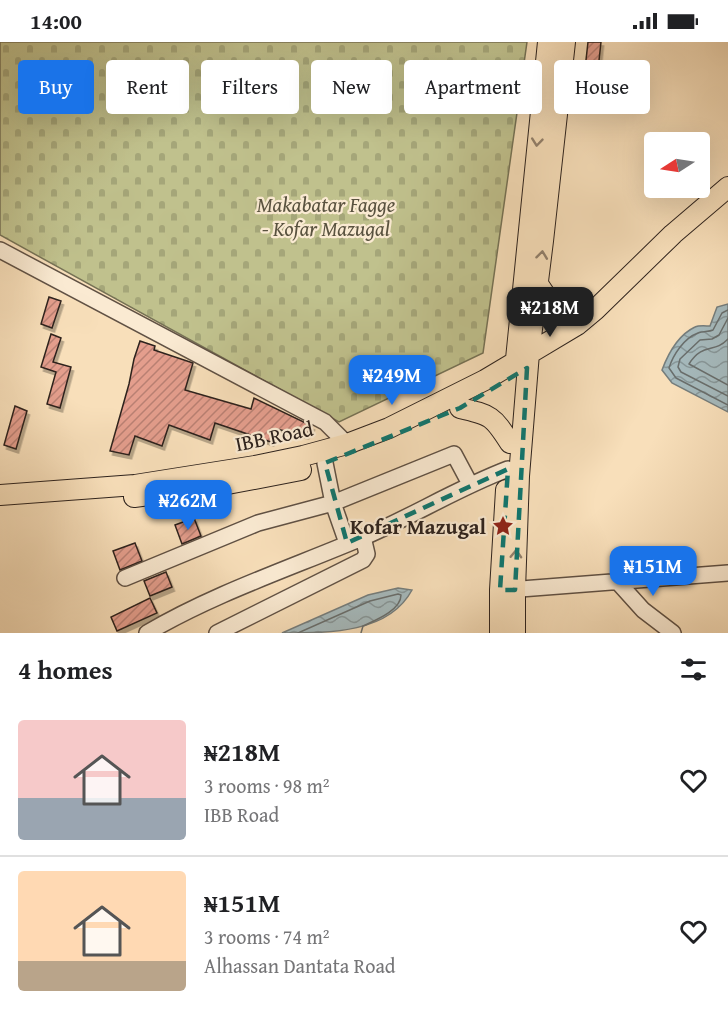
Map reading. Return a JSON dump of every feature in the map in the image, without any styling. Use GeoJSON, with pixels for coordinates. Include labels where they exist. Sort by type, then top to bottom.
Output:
{"type":"FeatureCollection","features":[{"type":"Feature","properties":{"kind":"main road"},"geometry":{"type":"LineString","coordinates":[[500,633],[519,476],[522,364],[548,42]]}},
{"type":"Feature","properties":{"kind":"main road"},"geometry":{"type":"LineString","coordinates":[[515,633],[507,590],[510,443],[522,364],[538,284],[565,42]]}},
{"type":"Feature","properties":{"kind":"main road","name":"IBB Road"},"geometry":{"type":"LineString","coordinates":[[0,508],[169,494],[263,479],[325,463],[390,440],[460,408],[577,325],[602,304],[673,234],[728,187]]}},
{"type":"Feature","properties":{"kind":"main road","name":"IBB Road"},"geometry":{"type":"LineString","coordinates":[[0,495],[146,483],[255,466],[347,444],[414,417],[485,380],[522,364],[594,325],[728,202]]}},
{"type":"Feature","properties":{"kind":"main road"},"geometry":{"type":"LineString","coordinates":[[538,284],[551,304],[577,325]]}},
{"type":"Feature","properties":{"kind":"main road"},"geometry":{"type":"LineString","coordinates":[[460,408],[487,414],[494,419],[510,443]]}},
{"type":"Feature","properties":{"kind":"street"},"geometry":{"type":"LineString","coordinates":[[0,250],[325,422],[347,444]]}},
{"type":"Feature","properties":{"kind":"street"},"geometry":{"type":"LineString","coordinates":[[125,578],[258,523],[333,503],[454,454],[470,484]]}},
{"type":"Feature","properties":{"kind":"street"},"geometry":{"type":"LineString","coordinates":[[325,463],[333,503],[347,543]]}},
{"type":"Feature","properties":{"kind":"street"},"geometry":{"type":"LineString","coordinates":[[147,633],[171,619],[363,537],[470,484],[508,469]]}},
{"type":"Feature","properties":{"kind":"street"},"geometry":{"type":"LineString","coordinates":[[217,633],[363,560],[367,554],[363,537]]}},
{"type":"Feature","properties":{"kind":"street"},"geometry":{"type":"LineString","coordinates":[[507,590],[728,573]]}},
{"type":"Feature","properties":{"kind":"street"},"geometry":{"type":"LineString","coordinates":[[616,580],[643,610],[674,633]]}},
{"type":"Feature","properties":{"kind":"street"},"geometry":{"type":"LineString","coordinates":[[171,619],[179,633]]}},
{"type":"Feature","properties":{"kind":"highlighted area"},"geometry":{"type":"Polygon","coordinates":[[[527,368],[515,590],[500,590],[508,469],[347,543],[325,463],[460,408],[527,368]]]}},
{"type":"Feature","properties":{"kind":"green space","name":"Makabatar Fagge - Kofar Mazugal"},"geometry":{"type":"Polygon","coordinates":[[[0,42],[527,42],[524,60],[404,60],[404,114],[517,114],[483,353],[339,422],[0,235],[0,42]]]}},
{"type":"Feature","properties":{"kind":"water"},"geometry":{"type":"Polygon","coordinates":[[[728,304],[728,412],[672,383],[662,370],[671,351],[689,330],[697,326],[710,326],[717,307],[728,304]]]}},
{"type":"Feature","properties":{"kind":"water"},"geometry":{"type":"Polygon","coordinates":[[[398,588],[412,590],[402,604],[389,615],[374,623],[339,631],[282,633],[368,595],[398,588]]]}},
{"type":"Feature","properties":{"kind":"building"},"geometry":{"type":"Polygon","coordinates":[[[588,42],[601,42],[599,60],[586,60],[588,42]]]}},
{"type":"Feature","properties":{"kind":"building"},"geometry":{"type":"Polygon","coordinates":[[[49,297],[61,301],[52,328],[41,324],[49,297]]]}},
{"type":"Feature","properties":{"kind":"building"},"geometry":{"type":"Polygon","coordinates":[[[51,334],[61,338],[53,362],[71,367],[60,408],[47,404],[56,372],[41,367],[51,334]]]}},
{"type":"Feature","properties":{"kind":"building"},"geometry":{"type":"Polygon","coordinates":[[[140,341],[155,346],[154,350],[193,363],[185,390],[251,409],[254,398],[312,426],[306,435],[276,429],[271,442],[215,423],[210,440],[169,425],[162,446],[135,436],[129,455],[110,451],[140,341]]]}},
{"type":"Feature","properties":{"kind":"building"},"geometry":{"type":"Polygon","coordinates":[[[15,406],[27,411],[16,449],[4,445],[15,406]]]}},
{"type":"Feature","properties":{"kind":"building"},"geometry":{"type":"Polygon","coordinates":[[[194,518],[201,536],[182,544],[175,525],[194,518]]]}},
{"type":"Feature","properties":{"kind":"building"},"geometry":{"type":"Polygon","coordinates":[[[135,543],[142,561],[120,570],[113,551],[135,543]]]}},
{"type":"Feature","properties":{"kind":"building"},"geometry":{"type":"Polygon","coordinates":[[[166,572],[172,587],[150,596],[144,581],[166,572]]]}},
{"type":"Feature","properties":{"kind":"building"},"geometry":{"type":"Polygon","coordinates":[[[150,598],[157,613],[117,631],[111,617],[150,598]]]}},
{"type":"Feature","properties":{"kind":"place","name":"Kofar Mazugal"},"geometry":{"type":"Point","coordinates":[503,526]}}]}
